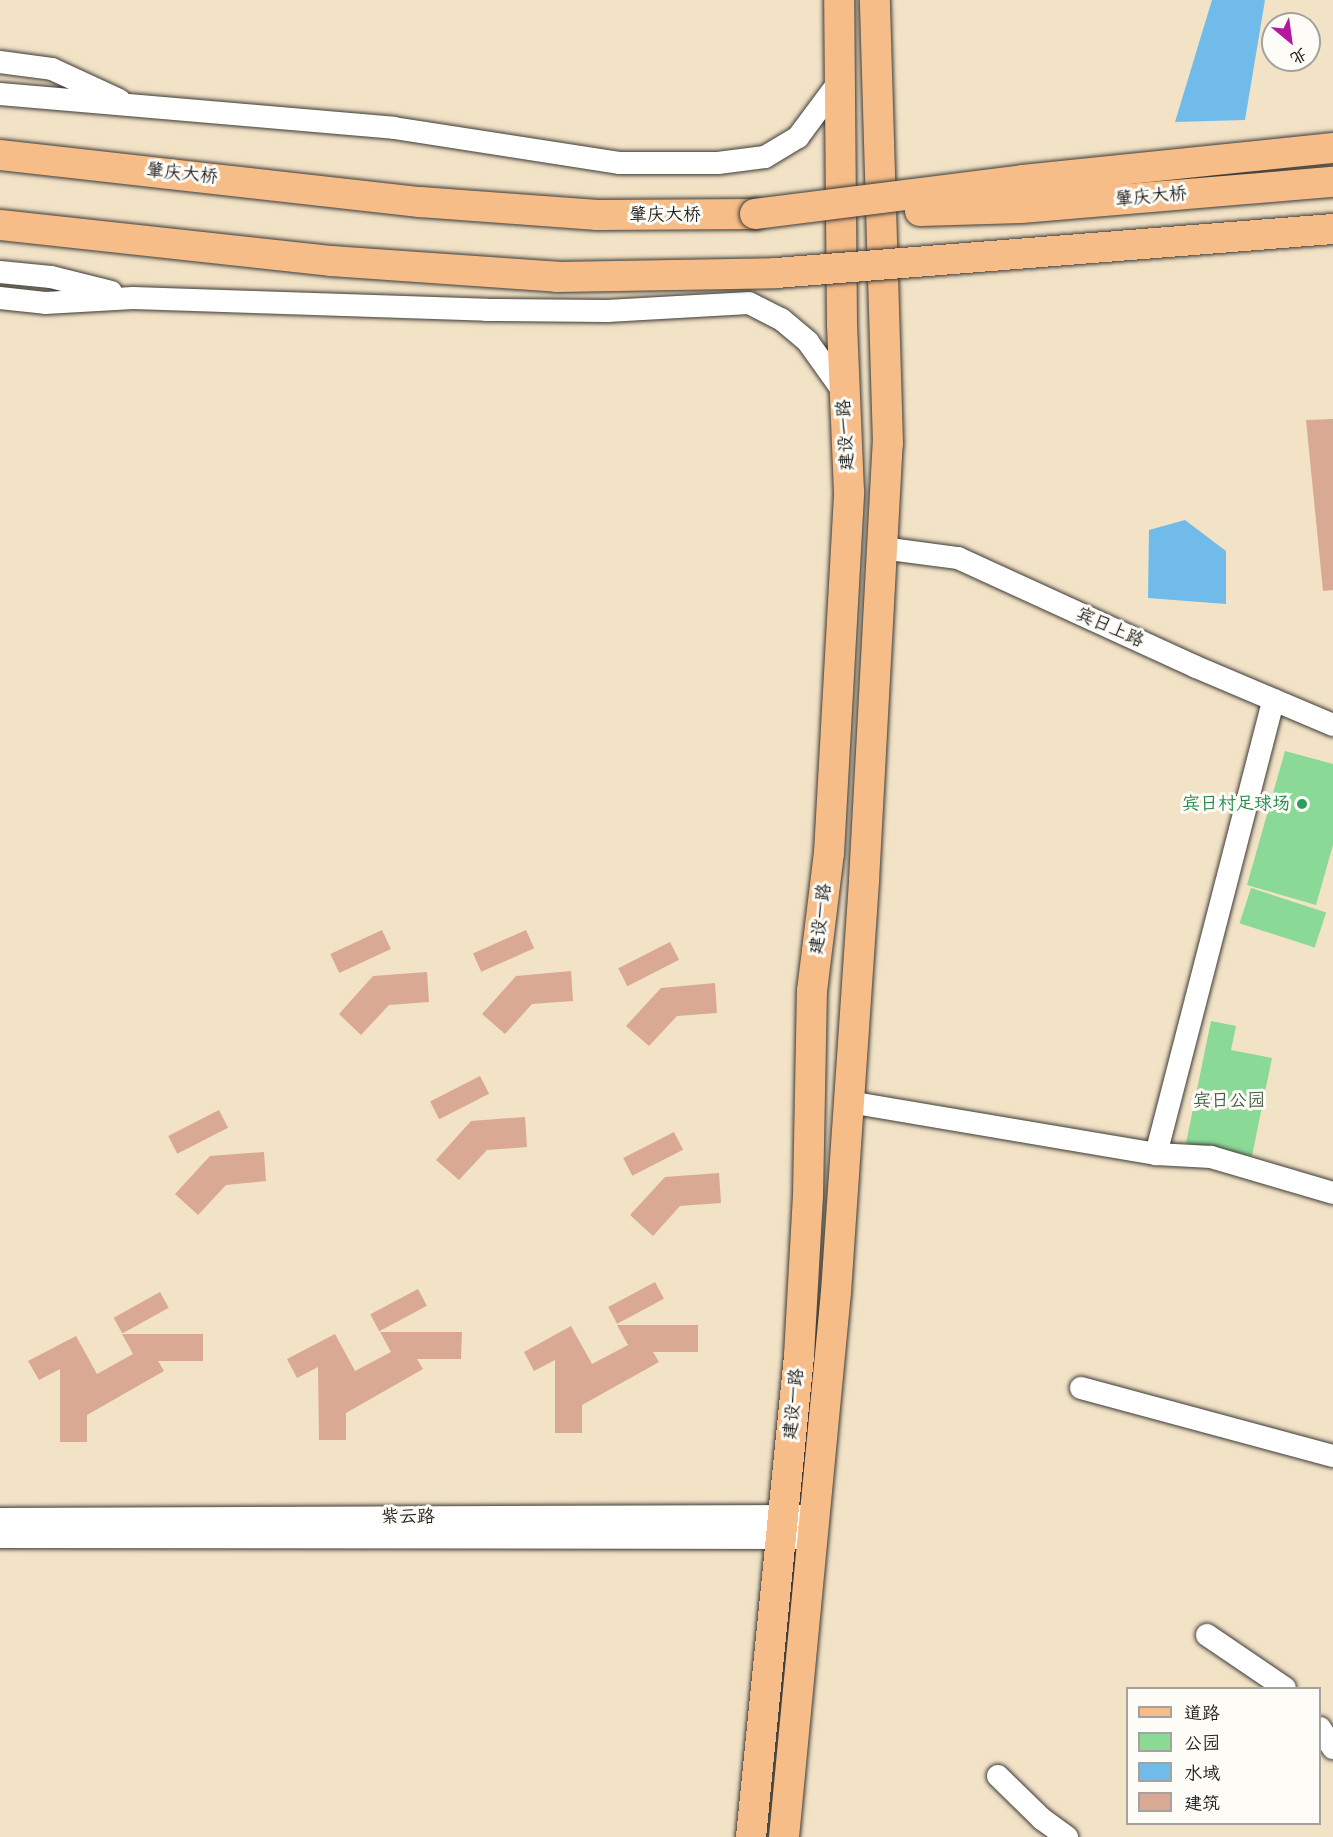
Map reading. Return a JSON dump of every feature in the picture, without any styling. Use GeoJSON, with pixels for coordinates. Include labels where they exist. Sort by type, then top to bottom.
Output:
{"type":"FeatureCollection","features":[{"type":"Feature","properties":{"kind":"main road","name":"建设一路"},"geometry":{"type":"LineString","coordinates":[[751,1837],[799,1356],[808,1196],[812,991],[830,853],[849,492],[843,391],[840,0]]}},
{"type":"Feature","properties":{"kind":"main road","name":"建设一路"},"geometry":{"type":"LineString","coordinates":[[784,1837],[836,1292],[888,444],[875,0]]}},
{"type":"Feature","properties":{"kind":"main road"},"geometry":{"type":"LineString","coordinates":[[755,214],[1023,180],[1333,148]]}},
{"type":"Feature","properties":{"kind":"main road","name":"肇庆大桥"},"geometry":{"type":"LineString","coordinates":[[0,155],[420,202],[598,215],[1022,208],[1333,182]]}},
{"type":"Feature","properties":{"kind":"main road"},"geometry":{"type":"LineString","coordinates":[[0,225],[331,261],[557,277],[776,273],[1333,229]]}},
{"type":"Feature","properties":{"kind":"street"},"geometry":{"type":"LineString","coordinates":[[0,62],[52,69],[134,107]]}},
{"type":"Feature","properties":{"kind":"street"},"geometry":{"type":"LineString","coordinates":[[0,94],[394,128],[620,163],[718,164],[765,157],[798,137],[842,78]]}},
{"type":"Feature","properties":{"kind":"street"},"geometry":{"type":"LineString","coordinates":[[0,272],[51,278],[133,298]]}},
{"type":"Feature","properties":{"kind":"street"},"geometry":{"type":"LineString","coordinates":[[0,298],[45,303],[133,298],[487,310],[607,310],[749,303],[781,319],[808,342],[843,391]]}},
{"type":"Feature","properties":{"kind":"street","name":"宾日上路"},"geometry":{"type":"LineString","coordinates":[[882,548],[957,558],[1333,725]]}},
{"type":"Feature","properties":{"kind":"street"},"geometry":{"type":"LineString","coordinates":[[1155,1154],[1273,700]]}},
{"type":"Feature","properties":{"kind":"street"},"geometry":{"type":"LineString","coordinates":[[849,1102],[1155,1154],[1211,1157],[1333,1192]]}},
{"type":"Feature","properties":{"kind":"street"},"geometry":{"type":"LineString","coordinates":[[1081,1388],[1333,1456]]}},
{"type":"Feature","properties":{"kind":"street","name":"紫云路"},"geometry":{"type":"LineString","coordinates":[[0,1519],[814,1527]]}},
{"type":"Feature","properties":{"kind":"street","name":"紫云路"},"geometry":{"type":"LineString","coordinates":[[0,1537],[782,1527]]}},
{"type":"Feature","properties":{"kind":"street"},"geometry":{"type":"LineString","coordinates":[[1206,1635],[1282,1687]]}},
{"type":"Feature","properties":{"kind":"street"},"geometry":{"type":"LineString","coordinates":[[765,1699],[797,1703]]}},
{"type":"Feature","properties":{"kind":"street"},"geometry":{"type":"LineString","coordinates":[[1321,1730],[1333,1748]]}},
{"type":"Feature","properties":{"kind":"street"},"geometry":{"type":"LineString","coordinates":[[998,1776],[1042,1819],[1067,1837]]}},
{"type":"Feature","properties":{"kind":"green space","name":"宾日村足球场"},"geometry":{"type":"Polygon","coordinates":[[[1285,751],[1333,764],[1333,845],[1316,905],[1247,885],[1285,751]]]}},
{"type":"Feature","properties":{"kind":"green space"},"geometry":{"type":"Polygon","coordinates":[[[1251,888],[1326,912],[1315,948],[1240,923],[1251,888]]]}},
{"type":"Feature","properties":{"kind":"green space","name":"宾日公园"},"geometry":{"type":"Polygon","coordinates":[[[1211,1021],[1236,1026],[1231,1050],[1272,1058],[1252,1156],[1186,1143],[1211,1021]]]}},
{"type":"Feature","properties":{"kind":"water"},"geometry":{"type":"Polygon","coordinates":[[[1212,0],[1265,0],[1263,12],[1261,12],[1245,120],[1175,122],[1212,0]]]}},
{"type":"Feature","properties":{"kind":"water"},"geometry":{"type":"Polygon","coordinates":[[[1185,520],[1226,551],[1226,604],[1148,598],[1149,530],[1185,520]]]}},
{"type":"Feature","properties":{"kind":"building"},"geometry":{"type":"Polygon","coordinates":[[[1333,419],[1333,590],[1323,591],[1306,420],[1333,419]]]}},
{"type":"Feature","properties":{"kind":"building"},"geometry":{"type":"Polygon","coordinates":[[[382,930],[391,949],[339,973],[330,954],[382,930]]]}},
{"type":"Feature","properties":{"kind":"building"},"geometry":{"type":"Polygon","coordinates":[[[526,930],[534,948],[481,972],[473,954],[526,930]]]}},
{"type":"Feature","properties":{"kind":"building"},"geometry":{"type":"Polygon","coordinates":[[[670,942],[679,960],[627,986],[618,968],[670,942]]]}},
{"type":"Feature","properties":{"kind":"building"},"geometry":{"type":"Polygon","coordinates":[[[571,971],[573,1001],[532,1004],[505,1034],[482,1014],[516,976],[571,971]]]}},
{"type":"Feature","properties":{"kind":"building"},"geometry":{"type":"Polygon","coordinates":[[[427,972],[429,1002],[389,1005],[361,1035],[339,1014],[373,976],[427,972]]]}},
{"type":"Feature","properties":{"kind":"building"},"geometry":{"type":"Polygon","coordinates":[[[715,983],[717,1013],[677,1016],[649,1046],[626,1026],[661,988],[715,983]]]}},
{"type":"Feature","properties":{"kind":"building"},"geometry":{"type":"Polygon","coordinates":[[[480,1076],[489,1094],[439,1119],[430,1101],[480,1076]]]}},
{"type":"Feature","properties":{"kind":"building"},"geometry":{"type":"Polygon","coordinates":[[[219,1110],[228,1128],[177,1154],[168,1136],[219,1110]]]}},
{"type":"Feature","properties":{"kind":"building"},"geometry":{"type":"Polygon","coordinates":[[[525,1117],[527,1147],[487,1150],[459,1180],[436,1160],[471,1121],[525,1117]]]}},
{"type":"Feature","properties":{"kind":"building"},"geometry":{"type":"Polygon","coordinates":[[[674,1132],[683,1150],[632,1176],[623,1158],[674,1132]]]}},
{"type":"Feature","properties":{"kind":"building"},"geometry":{"type":"Polygon","coordinates":[[[264,1152],[266,1181],[226,1185],[198,1215],[175,1194],[210,1156],[264,1152]]]}},
{"type":"Feature","properties":{"kind":"building"},"geometry":{"type":"Polygon","coordinates":[[[719,1173],[721,1203],[680,1206],[653,1236],[630,1215],[665,1177],[719,1173]]]}},
{"type":"Feature","properties":{"kind":"building"},"geometry":{"type":"Polygon","coordinates":[[[655,1282],[664,1299],[617,1324],[608,1307],[655,1282]]]}},
{"type":"Feature","properties":{"kind":"building"},"geometry":{"type":"Polygon","coordinates":[[[418,1289],[427,1306],[379,1331],[370,1314],[418,1289]]]}},
{"type":"Feature","properties":{"kind":"building"},"geometry":{"type":"Polygon","coordinates":[[[160,1292],[169,1308],[122,1333],[114,1318],[160,1292]]]}},
{"type":"Feature","properties":{"kind":"building"},"geometry":{"type":"Polygon","coordinates":[[[617,1325],[698,1325],[698,1352],[653,1352],[659,1362],[582,1405],[582,1433],[555,1433],[555,1360],[534,1371],[524,1352],[571,1326],[592,1364],[628,1345],[617,1325]]]}},
{"type":"Feature","properties":{"kind":"building"},"geometry":{"type":"Polygon","coordinates":[[[380,1332],[462,1332],[461,1359],[417,1359],[423,1369],[346,1413],[346,1440],[319,1440],[318,1367],[297,1378],[287,1359],[335,1334],[355,1371],[391,1352],[380,1332]]]}},
{"type":"Feature","properties":{"kind":"building"},"geometry":{"type":"Polygon","coordinates":[[[122,1334],[203,1334],[203,1361],[158,1361],[164,1371],[87,1415],[87,1442],[60,1442],[60,1369],[39,1380],[28,1361],[76,1336],[97,1374],[133,1354],[122,1334]]]}},
{"type":"Feature","properties":{"kind":"place","name":"宾日村足球场"},"geometry":{"type":"Point","coordinates":[1302,804]}}]}
